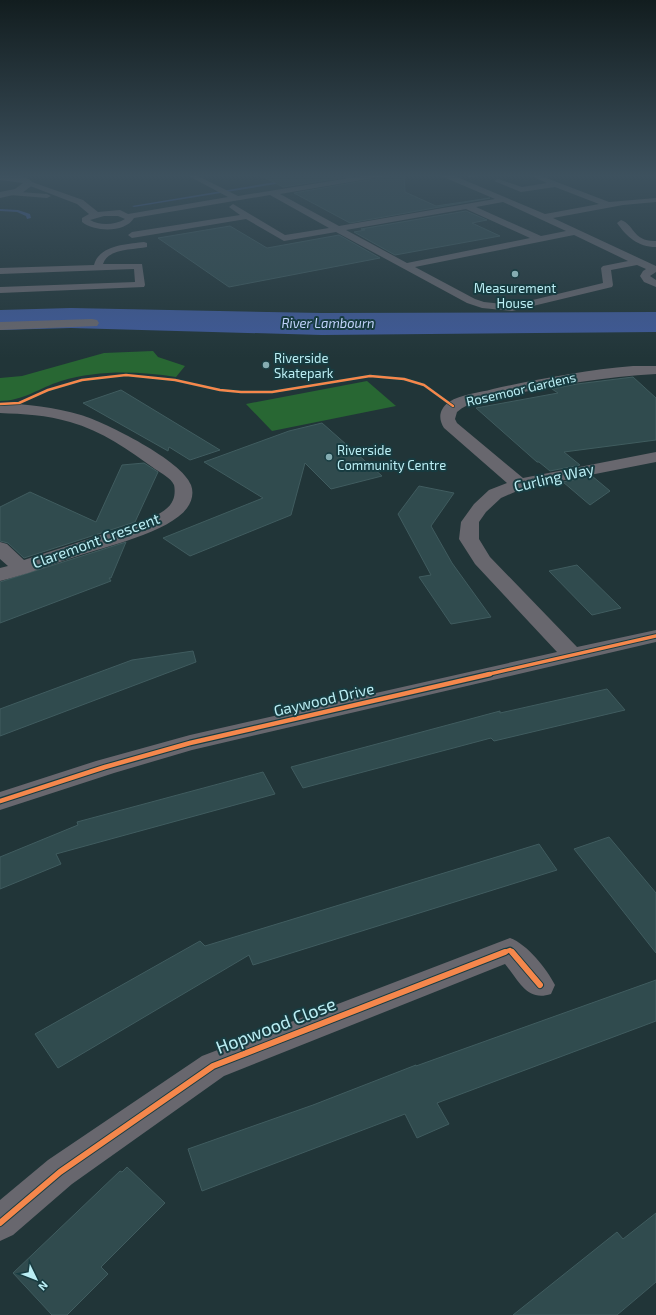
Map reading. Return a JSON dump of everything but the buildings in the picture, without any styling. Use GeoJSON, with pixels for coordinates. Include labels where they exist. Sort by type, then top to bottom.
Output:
{"type":"FeatureCollection","features":[{"type":"Feature","properties":{"kind":"street"},"geometry":{"type":"LineString","coordinates":[[0,326],[92,323]]}},
{"type":"Feature","properties":{"kind":"street","name":"Rosemoor Gardens"},"geometry":{"type":"LineString","coordinates":[[519,484],[450,425],[446,419],[447,413],[453,406],[476,398],[581,375],[618,371],[656,370]]}},
{"type":"Feature","properties":{"kind":"street","name":"Claremont Crescent"},"geometry":{"type":"LineString","coordinates":[[0,408],[36,410],[63,415],[86,422],[110,432],[132,443],[174,474],[182,483],[183,490],[183,500],[177,509],[162,519],[142,528],[0,575]]}},
{"type":"Feature","properties":{"kind":"street","name":"Curling Way"},"geometry":{"type":"LineString","coordinates":[[572,655],[482,560],[469,539],[470,522],[480,508],[495,494],[519,484],[656,457]]}},
{"type":"Feature","properties":{"kind":"street"},"geometry":{"type":"LineString","coordinates":[[0,548],[21,568]]}},
{"type":"Feature","properties":{"kind":"street","name":"Gaywood Drive"},"geometry":{"type":"LineString","coordinates":[[0,801],[105,767],[190,743],[656,636]]}},
{"type":"Feature","properties":{"kind":"street","name":"Hopwood Close"},"geometry":{"type":"LineString","coordinates":[[0,1223],[60,1172],[213,1066],[510,950],[540,985]]}},
{"type":"Feature","properties":{"kind":"lane"},"geometry":{"type":"LineString","coordinates":[[280,235],[284,238],[298,235]]}},
{"type":"Feature","properties":{"kind":"lane"},"geometry":{"type":"LineString","coordinates":[[350,235],[471,301],[482,305],[512,308],[608,285],[606,268],[637,262]]}},
{"type":"Feature","properties":{"kind":"lane"},"geometry":{"type":"LineString","coordinates":[[532,235],[540,239]]}},
{"type":"Feature","properties":{"kind":"lane"},"geometry":{"type":"LineString","coordinates":[[406,266],[558,235]]}},
{"type":"Feature","properties":{"kind":"lane"},"geometry":{"type":"LineString","coordinates":[[581,235],[654,269]]}},
{"type":"Feature","properties":{"kind":"lane"},"geometry":{"type":"LineString","coordinates":[[632,235],[634,238],[651,244]]}},
{"type":"Feature","properties":{"kind":"lane"},"geometry":{"type":"LineString","coordinates":[[98,267],[98,262],[105,254],[144,244]]}},
{"type":"Feature","properties":{"kind":"lane"},"geometry":{"type":"LineString","coordinates":[[614,251],[651,244]]}},
{"type":"Feature","properties":{"kind":"lane"},"geometry":{"type":"LineString","coordinates":[[0,271],[140,266],[140,285],[0,290]]}},
{"type":"Feature","properties":{"kind":"lane"},"geometry":{"type":"LineString","coordinates":[[654,269],[646,273],[645,276],[647,280],[656,284]]}},
{"type":"Feature","properties":{"kind":"green space"},"geometry":{"type":"Polygon","coordinates":[[[153,351],[158,357],[185,366],[176,377],[132,373],[104,373],[75,377],[16,399],[0,401],[0,378],[22,376],[104,353],[153,351]]]}},
{"type":"Feature","properties":{"kind":"green space"},"geometry":{"type":"Polygon","coordinates":[[[367,381],[396,406],[272,431],[246,404],[367,381]]]}},
{"type":"Feature","properties":{"kind":"waterway","name":"River Lambourn"},"geometry":{"type":"LineString","coordinates":[[0,320],[71,318],[322,324],[656,322]]}},
{"type":"Feature","properties":{"kind":"cycle path"},"geometry":{"type":"LineString","coordinates":[[0,404],[19,403],[48,390],[82,380],[126,375],[175,380],[220,390],[241,392],[272,392],[370,376],[404,379],[424,385],[453,406]]}},
{"type":"Feature","properties":{"kind":"cycle path"},"geometry":{"type":"LineString","coordinates":[[0,801],[105,767],[190,743],[656,636]]}},
{"type":"Feature","properties":{"kind":"cycle path"},"geometry":{"type":"LineString","coordinates":[[0,1223],[60,1172],[213,1066],[510,950],[540,985]]}},
{"type":"Feature","properties":{"kind":"place","name":"Measurement House"},"geometry":{"type":"Point","coordinates":[515,274]}},
{"type":"Feature","properties":{"kind":"place","name":"Riverside Skatepark"},"geometry":{"type":"Point","coordinates":[266,365]}},
{"type":"Feature","properties":{"kind":"place","name":"Riverside Community Centre"},"geometry":{"type":"Point","coordinates":[329,457]}}]}
